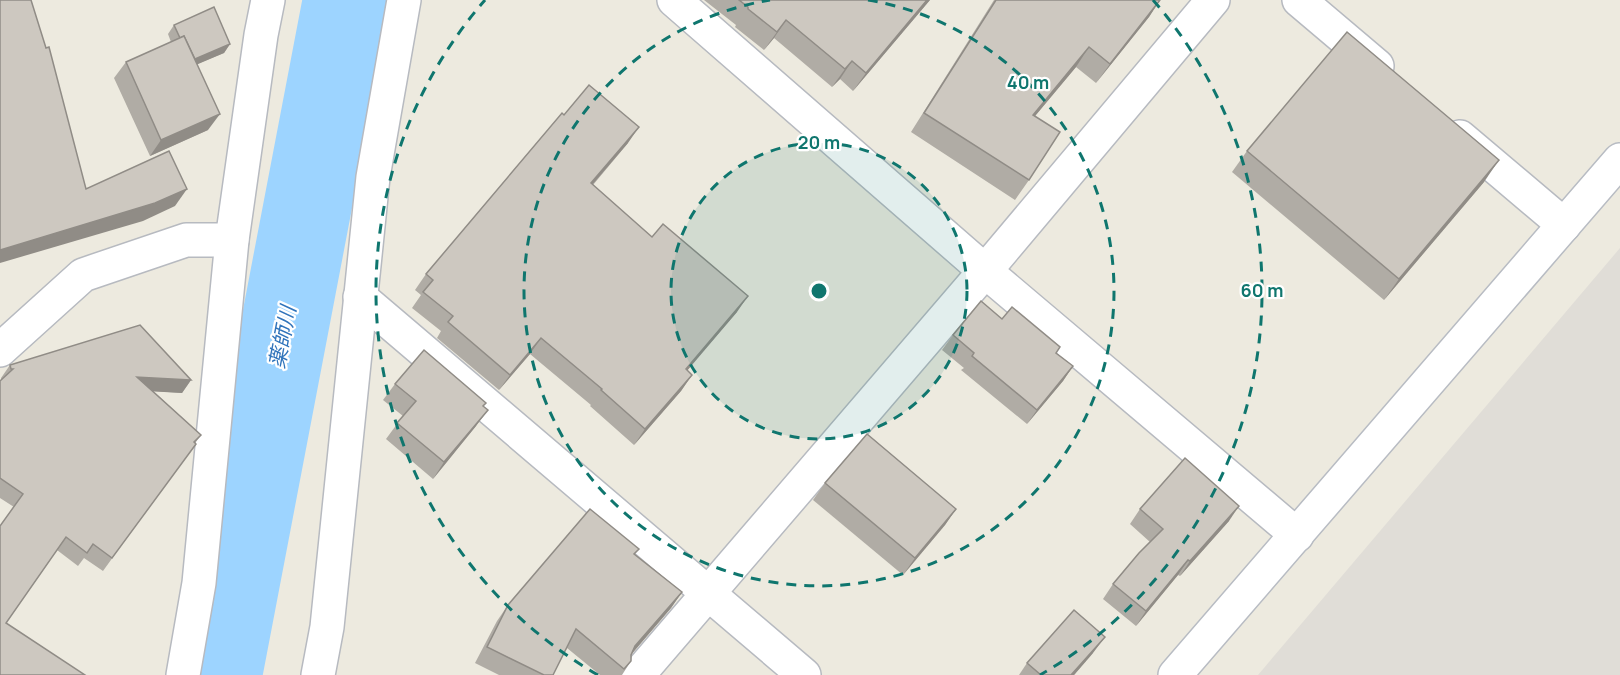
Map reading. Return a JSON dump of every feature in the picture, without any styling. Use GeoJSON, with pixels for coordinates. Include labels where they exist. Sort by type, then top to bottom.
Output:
{"type":"FeatureCollection","features":[{"type":"Feature","properties":{"kind":"street"},"geometry":{"type":"LineString","coordinates":[[183,675],[199,583],[232,240],[268,0]]}},
{"type":"Feature","properties":{"kind":"street"},"geometry":{"type":"LineString","coordinates":[[318,675],[327,627],[373,177],[404,0]]}},
{"type":"Feature","properties":{"kind":"street"},"geometry":{"type":"LineString","coordinates":[[674,0],[985,271],[1297,535]]}},
{"type":"Feature","properties":{"kind":"street"},"geometry":{"type":"LineString","coordinates":[[638,675],[985,271],[1213,0]]}},
{"type":"Feature","properties":{"kind":"street"},"geometry":{"type":"LineString","coordinates":[[1299,0],[1400,85]]}},
{"type":"Feature","properties":{"kind":"street"},"geometry":{"type":"LineString","coordinates":[[1436,116],[1564,225]]}},
{"type":"Feature","properties":{"kind":"street"},"geometry":{"type":"LineString","coordinates":[[1175,675],[1620,160]]}},
{"type":"Feature","properties":{"kind":"street"},"geometry":{"type":"LineString","coordinates":[[0,350],[83,275],[186,240],[232,240]]}},
{"type":"Feature","properties":{"kind":"street"},"geometry":{"type":"LineString","coordinates":[[360,297],[804,675]]}},
{"type":"Feature","properties":{"kind":"shaded area"},"geometry":{"type":"Polygon","coordinates":[[[1620,248],[1620,675],[1258,675],[1620,248]]]}},
{"type":"Feature","properties":{"kind":"building"},"geometry":{"type":"Polygon","coordinates":[[[0,0],[31,0],[46,48],[49,47],[86,189],[169,151],[187,189],[155,203],[0,250],[0,0]]]}},
{"type":"Feature","properties":{"kind":"building"},"geometry":{"type":"Polygon","coordinates":[[[739,0],[927,0],[866,73],[852,61],[845,69],[786,20],[777,32],[739,0]]]}},
{"type":"Feature","properties":{"kind":"building"},"geometry":{"type":"Polygon","coordinates":[[[996,0],[1160,0],[1110,64],[1089,47],[1033,115],[1060,132],[1029,180],[924,113],[996,0]]]}},
{"type":"Feature","properties":{"kind":"building"},"geometry":{"type":"Polygon","coordinates":[[[214,7],[230,44],[195,59],[184,36],[180,38],[174,25],[214,7]]]}},
{"type":"Feature","properties":{"kind":"building"},"geometry":{"type":"Polygon","coordinates":[[[1347,32],[1499,160],[1399,279],[1247,151],[1347,32]]]}},
{"type":"Feature","properties":{"kind":"building"},"geometry":{"type":"Polygon","coordinates":[[[184,36],[220,114],[161,140],[126,62],[184,36]]]}},
{"type":"Feature","properties":{"kind":"building"},"geometry":{"type":"Polygon","coordinates":[[[589,85],[639,127],[591,183],[652,237],[663,224],[748,296],[686,369],[692,375],[645,429],[541,338],[510,375],[448,322],[453,316],[423,292],[433,280],[426,274],[562,113],[564,115],[589,85]]]}},
{"type":"Feature","properties":{"kind":"building"},"geometry":{"type":"Polygon","coordinates":[[[981,301],[1002,319],[1012,307],[1060,347],[1056,353],[1073,366],[1037,410],[972,356],[974,353],[953,335],[981,301]]]}},
{"type":"Feature","properties":{"kind":"building"},"geometry":{"type":"Polygon","coordinates":[[[140,325],[191,380],[137,377],[201,435],[112,558],[93,544],[87,553],[66,537],[6,623],[85,675],[0,675],[0,526],[23,494],[0,478],[0,381],[13,369],[10,365],[140,325]]]}},
{"type":"Feature","properties":{"kind":"building"},"geometry":{"type":"Polygon","coordinates":[[[424,350],[486,403],[483,406],[488,410],[444,462],[397,423],[416,401],[395,384],[424,350]]]}},
{"type":"Feature","properties":{"kind":"building"},"geometry":{"type":"Polygon","coordinates":[[[867,434],[956,509],[915,558],[825,483],[867,434]]]}},
{"type":"Feature","properties":{"kind":"building"},"geometry":{"type":"Polygon","coordinates":[[[1185,458],[1239,506],[1190,561],[1188,560],[1146,611],[1113,584],[1163,529],[1140,509],[1185,458]]]}},
{"type":"Feature","properties":{"kind":"building"},"geometry":{"type":"Polygon","coordinates":[[[590,509],[639,549],[634,554],[682,592],[635,646],[631,661],[624,669],[576,629],[553,675],[544,675],[487,647],[508,605],[590,509]]]}},
{"type":"Feature","properties":{"kind":"building"},"geometry":{"type":"Polygon","coordinates":[[[1074,610],[1105,637],[1071,675],[1041,675],[1027,663],[1074,610]]]}},
{"type":"Feature","properties":{"kind":"waterway","name":"薬師川"},"geometry":{"type":"LineString","coordinates":[[218,675],[347,0]]}}]}
